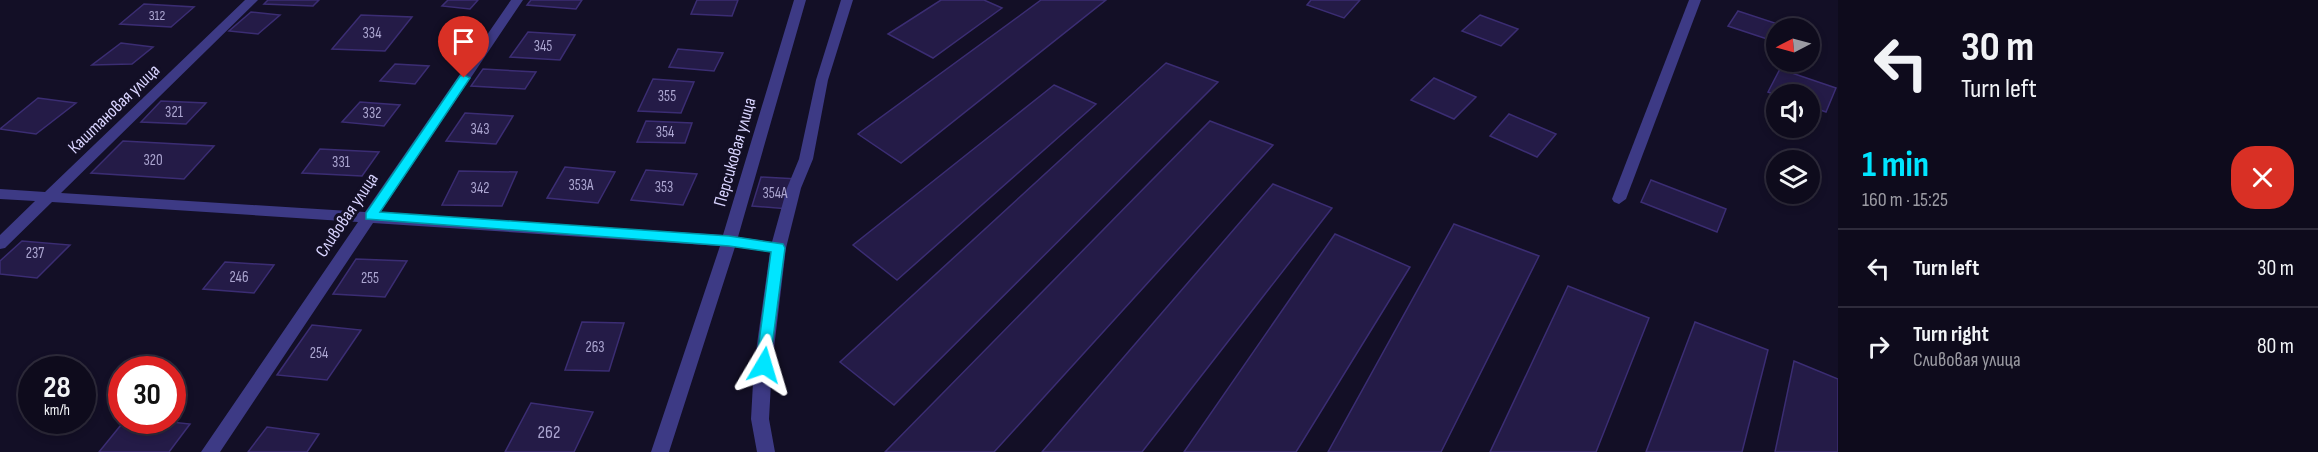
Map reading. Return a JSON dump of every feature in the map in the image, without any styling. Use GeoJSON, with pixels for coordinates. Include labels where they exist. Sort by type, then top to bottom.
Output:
{"type":"FeatureCollection","features":[{"type":"Feature","properties":{"kind":"street","name":"Каштановая улица"},"geometry":{"type":"LineString","coordinates":[[0,244],[252,0]]}},
{"type":"Feature","properties":{"kind":"street","name":"Сливовая улица"},"geometry":{"type":"LineString","coordinates":[[210,452],[517,0]]}},
{"type":"Feature","properties":{"kind":"street","name":"Персиковая улица"},"geometry":{"type":"LineString","coordinates":[[660,452],[729,241],[800,0]]}},
{"type":"Feature","properties":{"kind":"street"},"geometry":{"type":"LineString","coordinates":[[766,452],[760,419],[778,248],[794,188],[806,159],[822,80],[847,0]]}},
{"type":"Feature","properties":{"kind":"street"},"geometry":{"type":"LineString","coordinates":[[1619,199],[1695,0]]}},
{"type":"Feature","properties":{"kind":"street"},"geometry":{"type":"LineString","coordinates":[[0,194],[370,216],[729,241],[778,248]]}},
{"type":"Feature","properties":{"kind":"building"},"geometry":{"type":"Polygon","coordinates":[[[268,0],[319,0],[313,6],[264,4],[268,0]]]}},
{"type":"Feature","properties":{"kind":"building"},"geometry":{"type":"Polygon","coordinates":[[[448,0],[478,0],[470,9],[442,6],[448,0]]]}},
{"type":"Feature","properties":{"kind":"building"},"geometry":{"type":"Polygon","coordinates":[[[531,0],[582,0],[576,9],[527,5],[531,0]]]}},
{"type":"Feature","properties":{"kind":"building"},"geometry":{"type":"Polygon","coordinates":[[[697,0],[738,0],[732,16],[691,14],[697,0]]]}},
{"type":"Feature","properties":{"kind":"building"},"geometry":{"type":"Polygon","coordinates":[[[941,0],[984,0],[1002,8],[933,58],[888,34],[941,0]]]}},
{"type":"Feature","properties":{"kind":"building"},"geometry":{"type":"Polygon","coordinates":[[[1041,0],[1106,0],[901,163],[858,134],[1041,0]]]}},
{"type":"Feature","properties":{"kind":"building"},"geometry":{"type":"Polygon","coordinates":[[[1311,0],[1360,0],[1344,18],[1307,5],[1311,0]]]}},
{"type":"Feature","properties":{"kind":"building"},"geometry":{"type":"Polygon","coordinates":[[[144,4],[194,7],[171,27],[120,24],[144,4]]]}},
{"type":"Feature","properties":{"kind":"building"},"geometry":{"type":"Polygon","coordinates":[[[1738,11],[1766,20],[1766,39],[1728,26],[1738,11]]]}},
{"type":"Feature","properties":{"kind":"building"},"geometry":{"type":"Polygon","coordinates":[[[251,12],[280,15],[258,34],[229,31],[251,12]]]}},
{"type":"Feature","properties":{"kind":"building"},"geometry":{"type":"Polygon","coordinates":[[[361,15],[412,17],[385,51],[332,49],[361,15]]]}},
{"type":"Feature","properties":{"kind":"building"},"geometry":{"type":"Polygon","coordinates":[[[1480,15],[1518,29],[1501,46],[1462,31],[1480,15]]]}},
{"type":"Feature","properties":{"kind":"building"},"geometry":{"type":"Polygon","coordinates":[[[528,32],[575,35],[560,60],[510,57],[528,32]]]}},
{"type":"Feature","properties":{"kind":"building"},"geometry":{"type":"Polygon","coordinates":[[[121,43],[153,47],[132,64],[92,65],[121,43]]]}},
{"type":"Feature","properties":{"kind":"building"},"geometry":{"type":"Polygon","coordinates":[[[678,49],[723,53],[714,71],[669,67],[678,49]]]}},
{"type":"Feature","properties":{"kind":"building"},"geometry":{"type":"Polygon","coordinates":[[[1166,63],[1218,82],[894,405],[840,362],[1166,63]]]}},
{"type":"Feature","properties":{"kind":"building"},"geometry":{"type":"Polygon","coordinates":[[[395,64],[429,66],[415,84],[380,81],[395,64]]]}},
{"type":"Feature","properties":{"kind":"building"},"geometry":{"type":"Polygon","coordinates":[[[483,69],[536,72],[525,89],[471,86],[483,69]]]}},
{"type":"Feature","properties":{"kind":"building"},"geometry":{"type":"Polygon","coordinates":[[[1778,72],[1789,72],[1836,88],[1826,112],[1820,110],[1820,84],[1772,84],[1778,72]]]}},
{"type":"Feature","properties":{"kind":"building"},"geometry":{"type":"Polygon","coordinates":[[[1434,78],[1476,97],[1454,119],[1411,100],[1434,78]]]}},
{"type":"Feature","properties":{"kind":"building"},"geometry":{"type":"Polygon","coordinates":[[[653,79],[694,82],[681,113],[638,111],[653,79]]]}},
{"type":"Feature","properties":{"kind":"building"},"geometry":{"type":"Polygon","coordinates":[[[1054,85],[1096,104],[897,280],[853,245],[1054,85]]]}},
{"type":"Feature","properties":{"kind":"building"},"geometry":{"type":"Polygon","coordinates":[[[38,98],[76,103],[36,134],[0,129],[38,98]]]}},
{"type":"Feature","properties":{"kind":"building"},"geometry":{"type":"Polygon","coordinates":[[[161,101],[206,103],[186,124],[141,122],[161,101]]]}},
{"type":"Feature","properties":{"kind":"building"},"geometry":{"type":"Polygon","coordinates":[[[360,102],[400,105],[384,126],[342,122],[360,102]]]}},
{"type":"Feature","properties":{"kind":"building"},"geometry":{"type":"Polygon","coordinates":[[[465,113],[513,116],[496,144],[446,141],[465,113]]]}},
{"type":"Feature","properties":{"kind":"building"},"geometry":{"type":"Polygon","coordinates":[[[1509,114],[1556,134],[1537,157],[1490,136],[1509,114]]]}},
{"type":"Feature","properties":{"kind":"building"},"geometry":{"type":"Polygon","coordinates":[[[646,121],[692,123],[685,143],[637,142],[646,121]]]}},
{"type":"Feature","properties":{"kind":"building"},"geometry":{"type":"Polygon","coordinates":[[[1210,121],[1273,145],[994,452],[885,452],[1210,121]]]}},
{"type":"Feature","properties":{"kind":"building"},"geometry":{"type":"Polygon","coordinates":[[[123,141],[214,146],[184,179],[91,173],[123,141]]]}},
{"type":"Feature","properties":{"kind":"building"},"geometry":{"type":"Polygon","coordinates":[[[320,149],[379,152],[362,176],[302,173],[320,149]]]}},
{"type":"Feature","properties":{"kind":"building"},"geometry":{"type":"Polygon","coordinates":[[[565,167],[615,172],[598,203],[547,198],[565,167]]]}},
{"type":"Feature","properties":{"kind":"building"},"geometry":{"type":"Polygon","coordinates":[[[646,170],[697,174],[683,205],[631,200],[646,170]]]}},
{"type":"Feature","properties":{"kind":"building"},"geometry":{"type":"Polygon","coordinates":[[[459,171],[517,172],[502,206],[442,205],[459,171]]]}},
{"type":"Feature","properties":{"kind":"building"},"geometry":{"type":"Polygon","coordinates":[[[761,177],[798,179],[789,209],[752,206],[761,177]]]}},
{"type":"Feature","properties":{"kind":"building"},"geometry":{"type":"Polygon","coordinates":[[[1651,180],[1726,209],[1717,232],[1641,202],[1651,180]]]}},
{"type":"Feature","properties":{"kind":"building"},"geometry":{"type":"Polygon","coordinates":[[[1273,184],[1332,208],[1142,452],[1042,452],[1273,184]]]}},
{"type":"Feature","properties":{"kind":"building"},"geometry":{"type":"Polygon","coordinates":[[[1454,224],[1539,256],[1441,452],[1328,452],[1454,224]]]}},
{"type":"Feature","properties":{"kind":"building"},"geometry":{"type":"Polygon","coordinates":[[[1335,234],[1410,267],[1296,452],[1184,452],[1335,234]]]}},
{"type":"Feature","properties":{"kind":"building"},"geometry":{"type":"Polygon","coordinates":[[[22,241],[70,245],[37,278],[0,274],[0,261],[22,241]]]}},
{"type":"Feature","properties":{"kind":"building"},"geometry":{"type":"Polygon","coordinates":[[[356,259],[407,261],[385,297],[333,294],[356,259]]]}},
{"type":"Feature","properties":{"kind":"building"},"geometry":{"type":"Polygon","coordinates":[[[225,262],[274,265],[254,293],[203,289],[225,262]]]}},
{"type":"Feature","properties":{"kind":"building"},"geometry":{"type":"Polygon","coordinates":[[[1568,286],[1649,318],[1596,452],[1490,452],[1568,286]]]}},
{"type":"Feature","properties":{"kind":"building"},"geometry":{"type":"Polygon","coordinates":[[[582,322],[624,323],[609,371],[565,370],[582,322]]]}},
{"type":"Feature","properties":{"kind":"building"},"geometry":{"type":"Polygon","coordinates":[[[1695,322],[1768,350],[1742,452],[1646,452],[1695,322]]]}},
{"type":"Feature","properties":{"kind":"building"},"geometry":{"type":"Polygon","coordinates":[[[312,325],[361,330],[327,380],[277,375],[312,325]]]}},
{"type":"Feature","properties":{"kind":"building"},"geometry":{"type":"Polygon","coordinates":[[[1794,361],[1838,379],[1838,452],[1775,452],[1794,361]]]}},
{"type":"Feature","properties":{"kind":"building"},"geometry":{"type":"Polygon","coordinates":[[[531,403],[593,412],[574,452],[505,452],[531,403]]]}},
{"type":"Feature","properties":{"kind":"building"},"geometry":{"type":"Polygon","coordinates":[[[267,427],[319,434],[307,452],[248,452],[267,427]]]}},
{"type":"Feature","properties":{"kind":"building"},"geometry":{"type":"Polygon","coordinates":[[[114,434],[182,434],[169,452],[99,452],[114,434]]]}},
{"type":"Feature","properties":{"kind":"route"},"geometry":{"type":"LineString","coordinates":[[464,78],[370,216],[729,241],[778,248],[764,365]]}}]}
